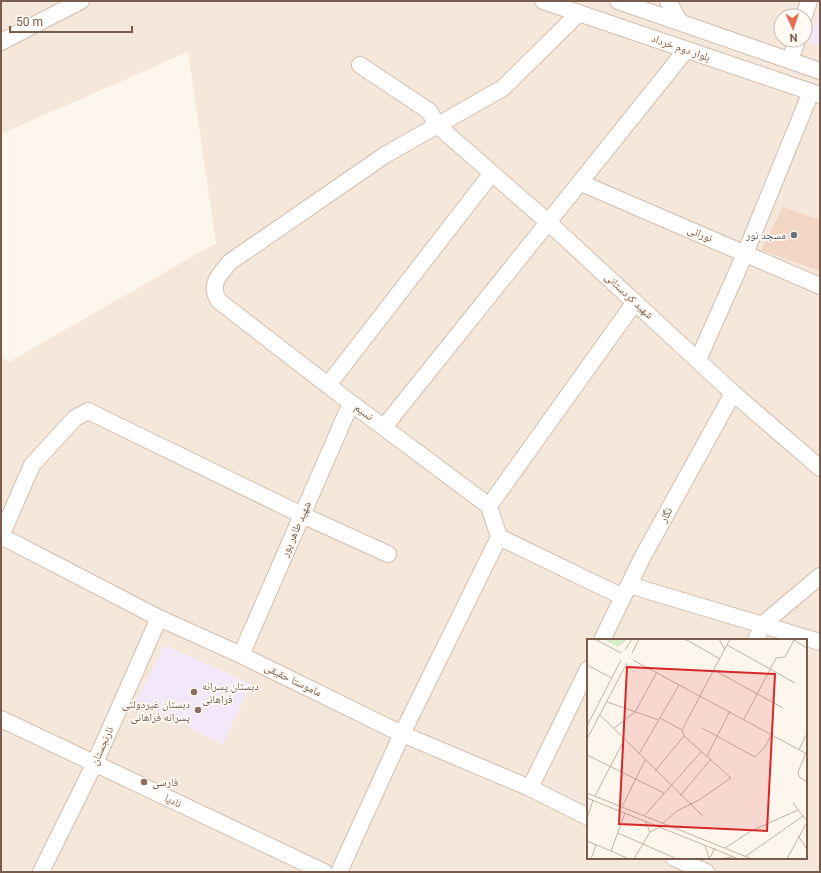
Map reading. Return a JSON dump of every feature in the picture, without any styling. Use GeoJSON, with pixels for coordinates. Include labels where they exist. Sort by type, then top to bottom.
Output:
{"type":"FeatureCollection","features":[{"type":"Feature","properties":{"kind":"street"},"geometry":{"type":"LineString","coordinates":[[1,42],[81,1]]}},
{"type":"Feature","properties":{"kind":"street","name":"بلوار دوم خرداد"},"geometry":{"type":"LineString","coordinates":[[543,1],[815,94]]}},
{"type":"Feature","properties":{"kind":"street"},"geometry":{"type":"LineString","coordinates":[[618,1],[820,71]]}},
{"type":"Feature","properties":{"kind":"street"},"geometry":{"type":"LineString","coordinates":[[668,1],[680,22]]}},
{"type":"Feature","properties":{"kind":"street"},"geometry":{"type":"LineString","coordinates":[[437,125],[472,108],[503,88],[579,13]]}},
{"type":"Feature","properties":{"kind":"street"},"geometry":{"type":"LineString","coordinates":[[790,60],[794,48]]}},
{"type":"Feature","properties":{"kind":"street"},"geometry":{"type":"LineString","coordinates":[[384,427],[581,183],[686,50]]}},
{"type":"Feature","properties":{"kind":"street","name":"شهید کردستانی"},"geometry":{"type":"LineString","coordinates":[[360,65],[428,111],[437,125],[549,222],[733,392],[819,464]]}},
{"type":"Feature","properties":{"kind":"street"},"geometry":{"type":"LineString","coordinates":[[698,360],[815,94]]}},
{"type":"Feature","properties":{"kind":"street","name":"نسیم"},"geometry":{"type":"LineString","coordinates":[[437,125],[386,155],[230,262],[217,278],[214,286],[215,295],[219,301],[350,403],[489,506]]}},
{"type":"Feature","properties":{"kind":"street"},"geometry":{"type":"LineString","coordinates":[[328,385],[492,173]]}},
{"type":"Feature","properties":{"kind":"street","name":"نورانی"},"geometry":{"type":"LineString","coordinates":[[581,183],[820,286]]}},
{"type":"Feature","properties":{"kind":"street"},"geometry":{"type":"LineString","coordinates":[[339,872],[402,734],[499,537],[489,506],[635,302]]}},
{"type":"Feature","properties":{"kind":"street","name":"نگار"},"geometry":{"type":"LineString","coordinates":[[602,639],[626,591],[733,392]]}},
{"type":"Feature","properties":{"kind":"street","name":"شهید طاهر پور"},"geometry":{"type":"LineString","coordinates":[[241,655],[350,403]]}},
{"type":"Feature","properties":{"kind":"street"},"geometry":{"type":"LineString","coordinates":[[1,536],[32,465],[75,418],[88,411],[302,515],[388,554]]}},
{"type":"Feature","properties":{"kind":"street","name":"ماموستا حقیقی"},"geometry":{"type":"LineString","coordinates":[[1,536],[159,618],[241,655],[402,734],[530,788],[587,816]]}},
{"type":"Feature","properties":{"kind":"street"},"geometry":{"type":"LineString","coordinates":[[499,537],[626,591],[763,624],[820,642]]}},
{"type":"Feature","properties":{"kind":"street"},"geometry":{"type":"LineString","coordinates":[[756,639],[763,624],[820,576]]}},
{"type":"Feature","properties":{"kind":"street","name":"نارنجستان"},"geometry":{"type":"LineString","coordinates":[[41,872],[94,765],[159,618]]}},
{"type":"Feature","properties":{"kind":"street"},"geometry":{"type":"LineString","coordinates":[[530,788],[587,671]]}},
{"type":"Feature","properties":{"kind":"street","name":"نادیا"},"geometry":{"type":"LineString","coordinates":[[1,719],[94,765],[324,872]]}},
{"type":"Feature","properties":{"kind":"street"},"geometry":{"type":"LineString","coordinates":[[676,859],[706,872]]}},
{"type":"Feature","properties":{"kind":"shaded area"},"geometry":{"type":"Polygon","coordinates":[[[1,1],[820,1],[820,872],[1,872],[1,357],[9,362],[216,243],[188,52],[1,134],[1,1]]]}},
{"type":"Feature","properties":{"kind":"shaded area"},"geometry":{"type":"Polygon","coordinates":[[[820,7],[820,46],[813,44],[813,30],[820,7]]]}},
{"type":"Feature","properties":{"kind":"shaded area","name":"دبستان پسرانه فراهانی"},"geometry":{"type":"Polygon","coordinates":[[[165,645],[251,684],[223,744],[136,700],[165,645]]]}},
{"type":"Feature","properties":{"kind":"building","name":"مسجد نور"},"geometry":{"type":"Polygon","coordinates":[[[783,207],[820,220],[820,271],[761,250],[783,207]]]}},
{"type":"Feature","properties":{"kind":"place","name":"مسجد نور"},"geometry":{"type":"Point","coordinates":[794,235]}},
{"type":"Feature","properties":{"kind":"place","name":"دبستان پسرانه فراهانی"},"geometry":{"type":"Point","coordinates":[194,692]}},
{"type":"Feature","properties":{"kind":"place","name":"دبستان غیردولتی پسرانه فراهانی"},"geometry":{"type":"Point","coordinates":[198,710]}},
{"type":"Feature","properties":{"kind":"place","name":"فارسی"},"geometry":{"type":"Point","coordinates":[144,782]}}]}
